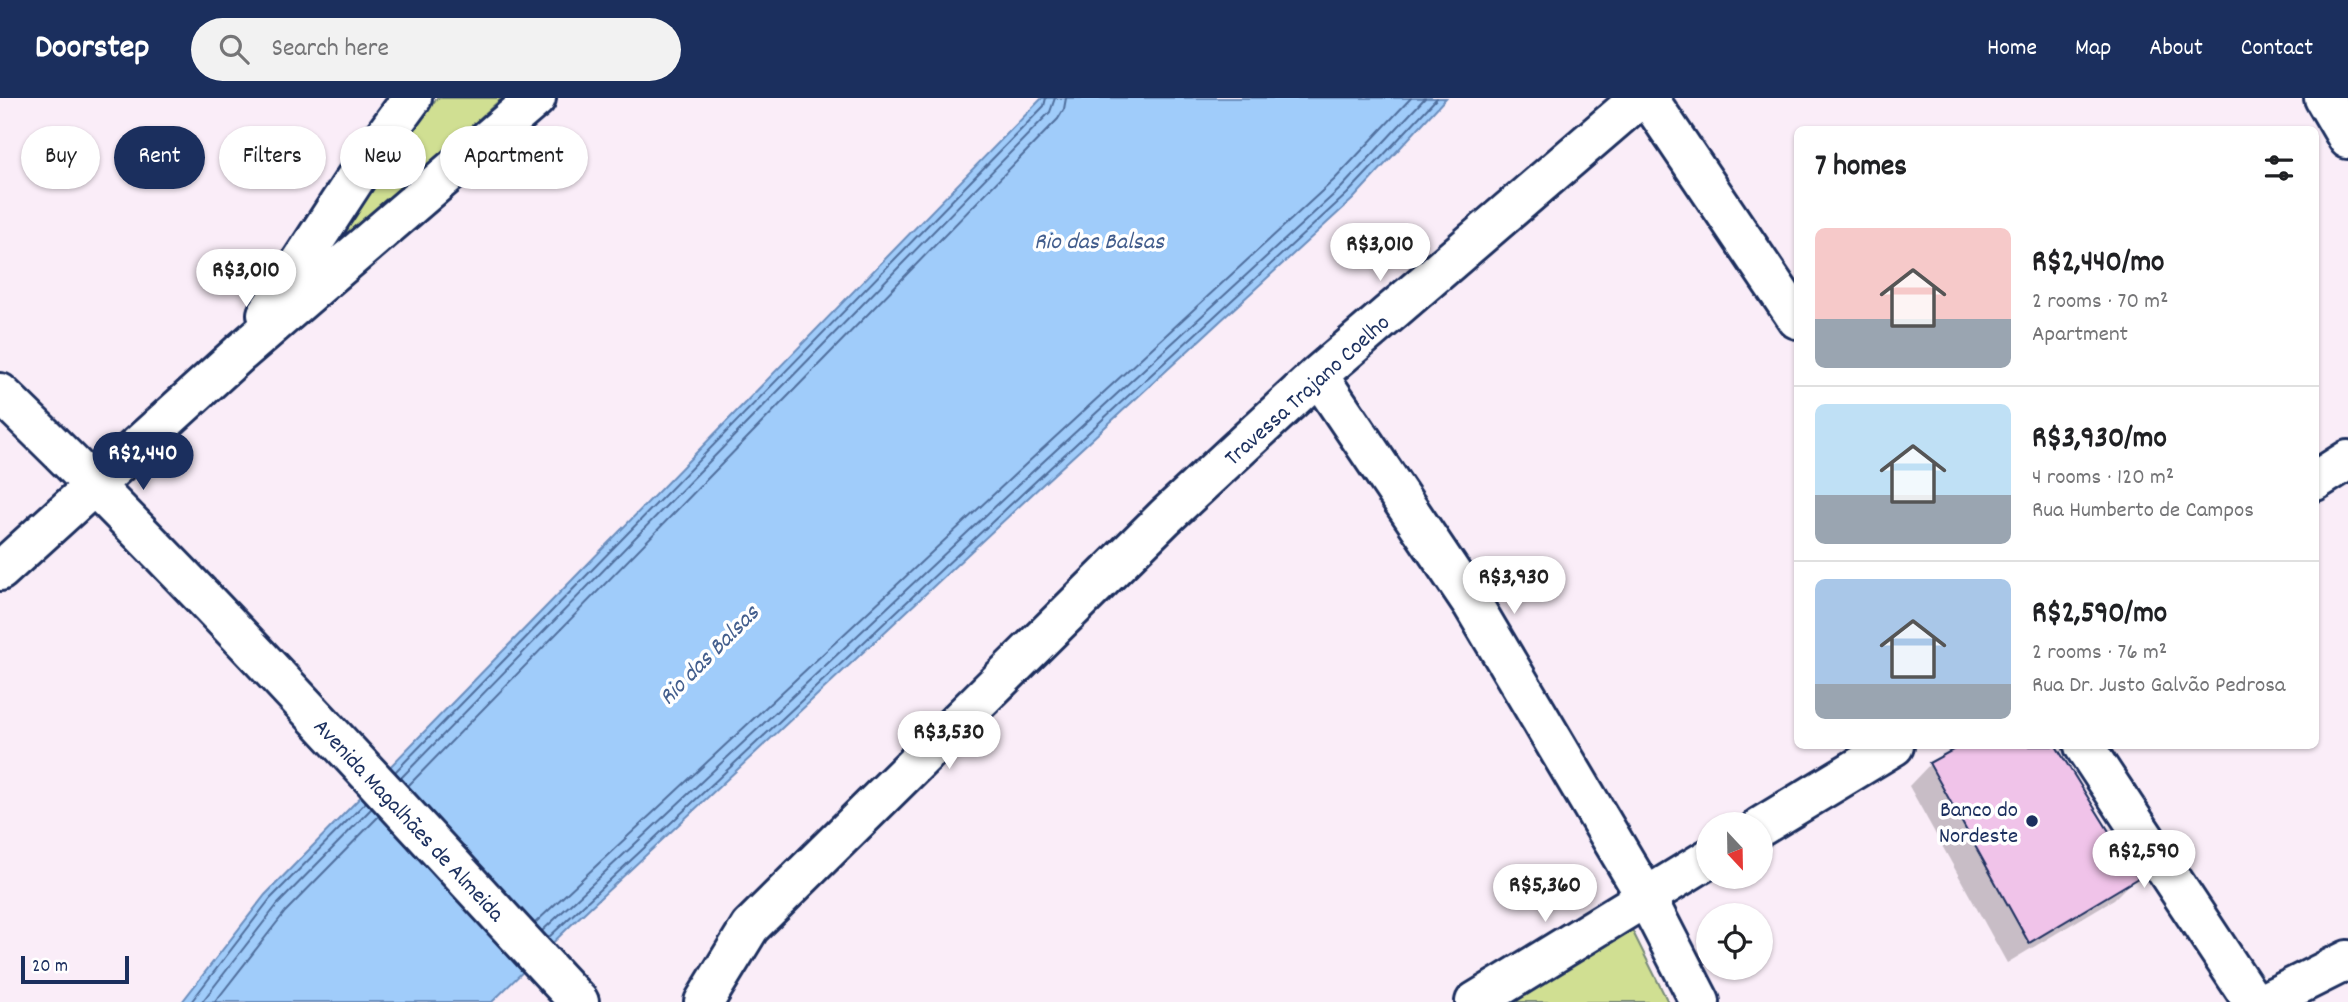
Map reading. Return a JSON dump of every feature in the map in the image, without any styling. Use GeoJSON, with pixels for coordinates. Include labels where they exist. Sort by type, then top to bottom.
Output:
{"type":"FeatureCollection","features":[{"type":"Feature","properties":{"kind":"street"},"geometry":{"type":"LineString","coordinates":[[240,354],[374,150],[412,98]]}},
{"type":"Feature","properties":{"kind":"street"},"geometry":{"type":"LineString","coordinates":[[0,571],[240,354],[536,98]]}},
{"type":"Feature","properties":{"kind":"street","name":"Travessa Trajano Coelho"},"geometry":{"type":"LineString","coordinates":[[704,1002],[750,927],[1165,517],[1318,375],[1640,98]]}},
{"type":"Feature","properties":{"kind":"street"},"geometry":{"type":"LineString","coordinates":[[1648,98],[1794,315]]}},
{"type":"Feature","properties":{"kind":"street"},"geometry":{"type":"LineString","coordinates":[[2324,98],[2348,139]]}},
{"type":"Feature","properties":{"kind":"street"},"geometry":{"type":"LineString","coordinates":[[1318,375],[1473,605],[1646,897],[1700,1002]]}},
{"type":"Feature","properties":{"kind":"street","name":"Avenida Magalhães de Almeida"},"geometry":{"type":"LineString","coordinates":[[0,393],[96,485],[241,637],[579,1002]]}},
{"type":"Feature","properties":{"kind":"street"},"geometry":{"type":"LineString","coordinates":[[2319,478],[2348,460]]}},
{"type":"Feature","properties":{"kind":"street"},"geometry":{"type":"LineString","coordinates":[[1773,819],[1889,749]]}},
{"type":"Feature","properties":{"kind":"street"},"geometry":{"type":"LineString","coordinates":[[2086,749],[2253,1002]]}},
{"type":"Feature","properties":{"kind":"street"},"geometry":{"type":"LineString","coordinates":[[1475,1002],[1696,866]]}},
{"type":"Feature","properties":{"kind":"street"},"geometry":{"type":"LineString","coordinates":[[2264,1002],[2348,960]]}},
{"type":"Feature","properties":{"kind":"green space"},"geometry":{"type":"Polygon","coordinates":[[[437,98],[502,98],[471,126],[440,126],[440,155],[426,168],[426,126],[416,126],[437,98]]]}},
{"type":"Feature","properties":{"kind":"green space"},"geometry":{"type":"Polygon","coordinates":[[[368,189],[403,189],[291,291],[368,189]]]}},
{"type":"Feature","properties":{"kind":"green space"},"geometry":{"type":"Polygon","coordinates":[[[1630,926],[1668,1002],[1507,1002],[1630,926]]]}},
{"type":"Feature","properties":{"kind":"water","name":"Rio das Balsas"},"geometry":{"type":"Polygon","coordinates":[[[1042,98],[1446,98],[1353,199],[1043,484],[492,1002],[182,1002],[265,895],[1042,98]]]}},
{"type":"Feature","properties":{"kind":"building","name":"Banco do Nordeste"},"geometry":{"type":"Polygon","coordinates":[[[1955,749],[2058,749],[2138,878],[2029,943],[1929,763],[1955,749]]]}},
{"type":"Feature","properties":{"kind":"place","name":"Banco do Nordeste"},"geometry":{"type":"Point","coordinates":[2032,821]}}]}
